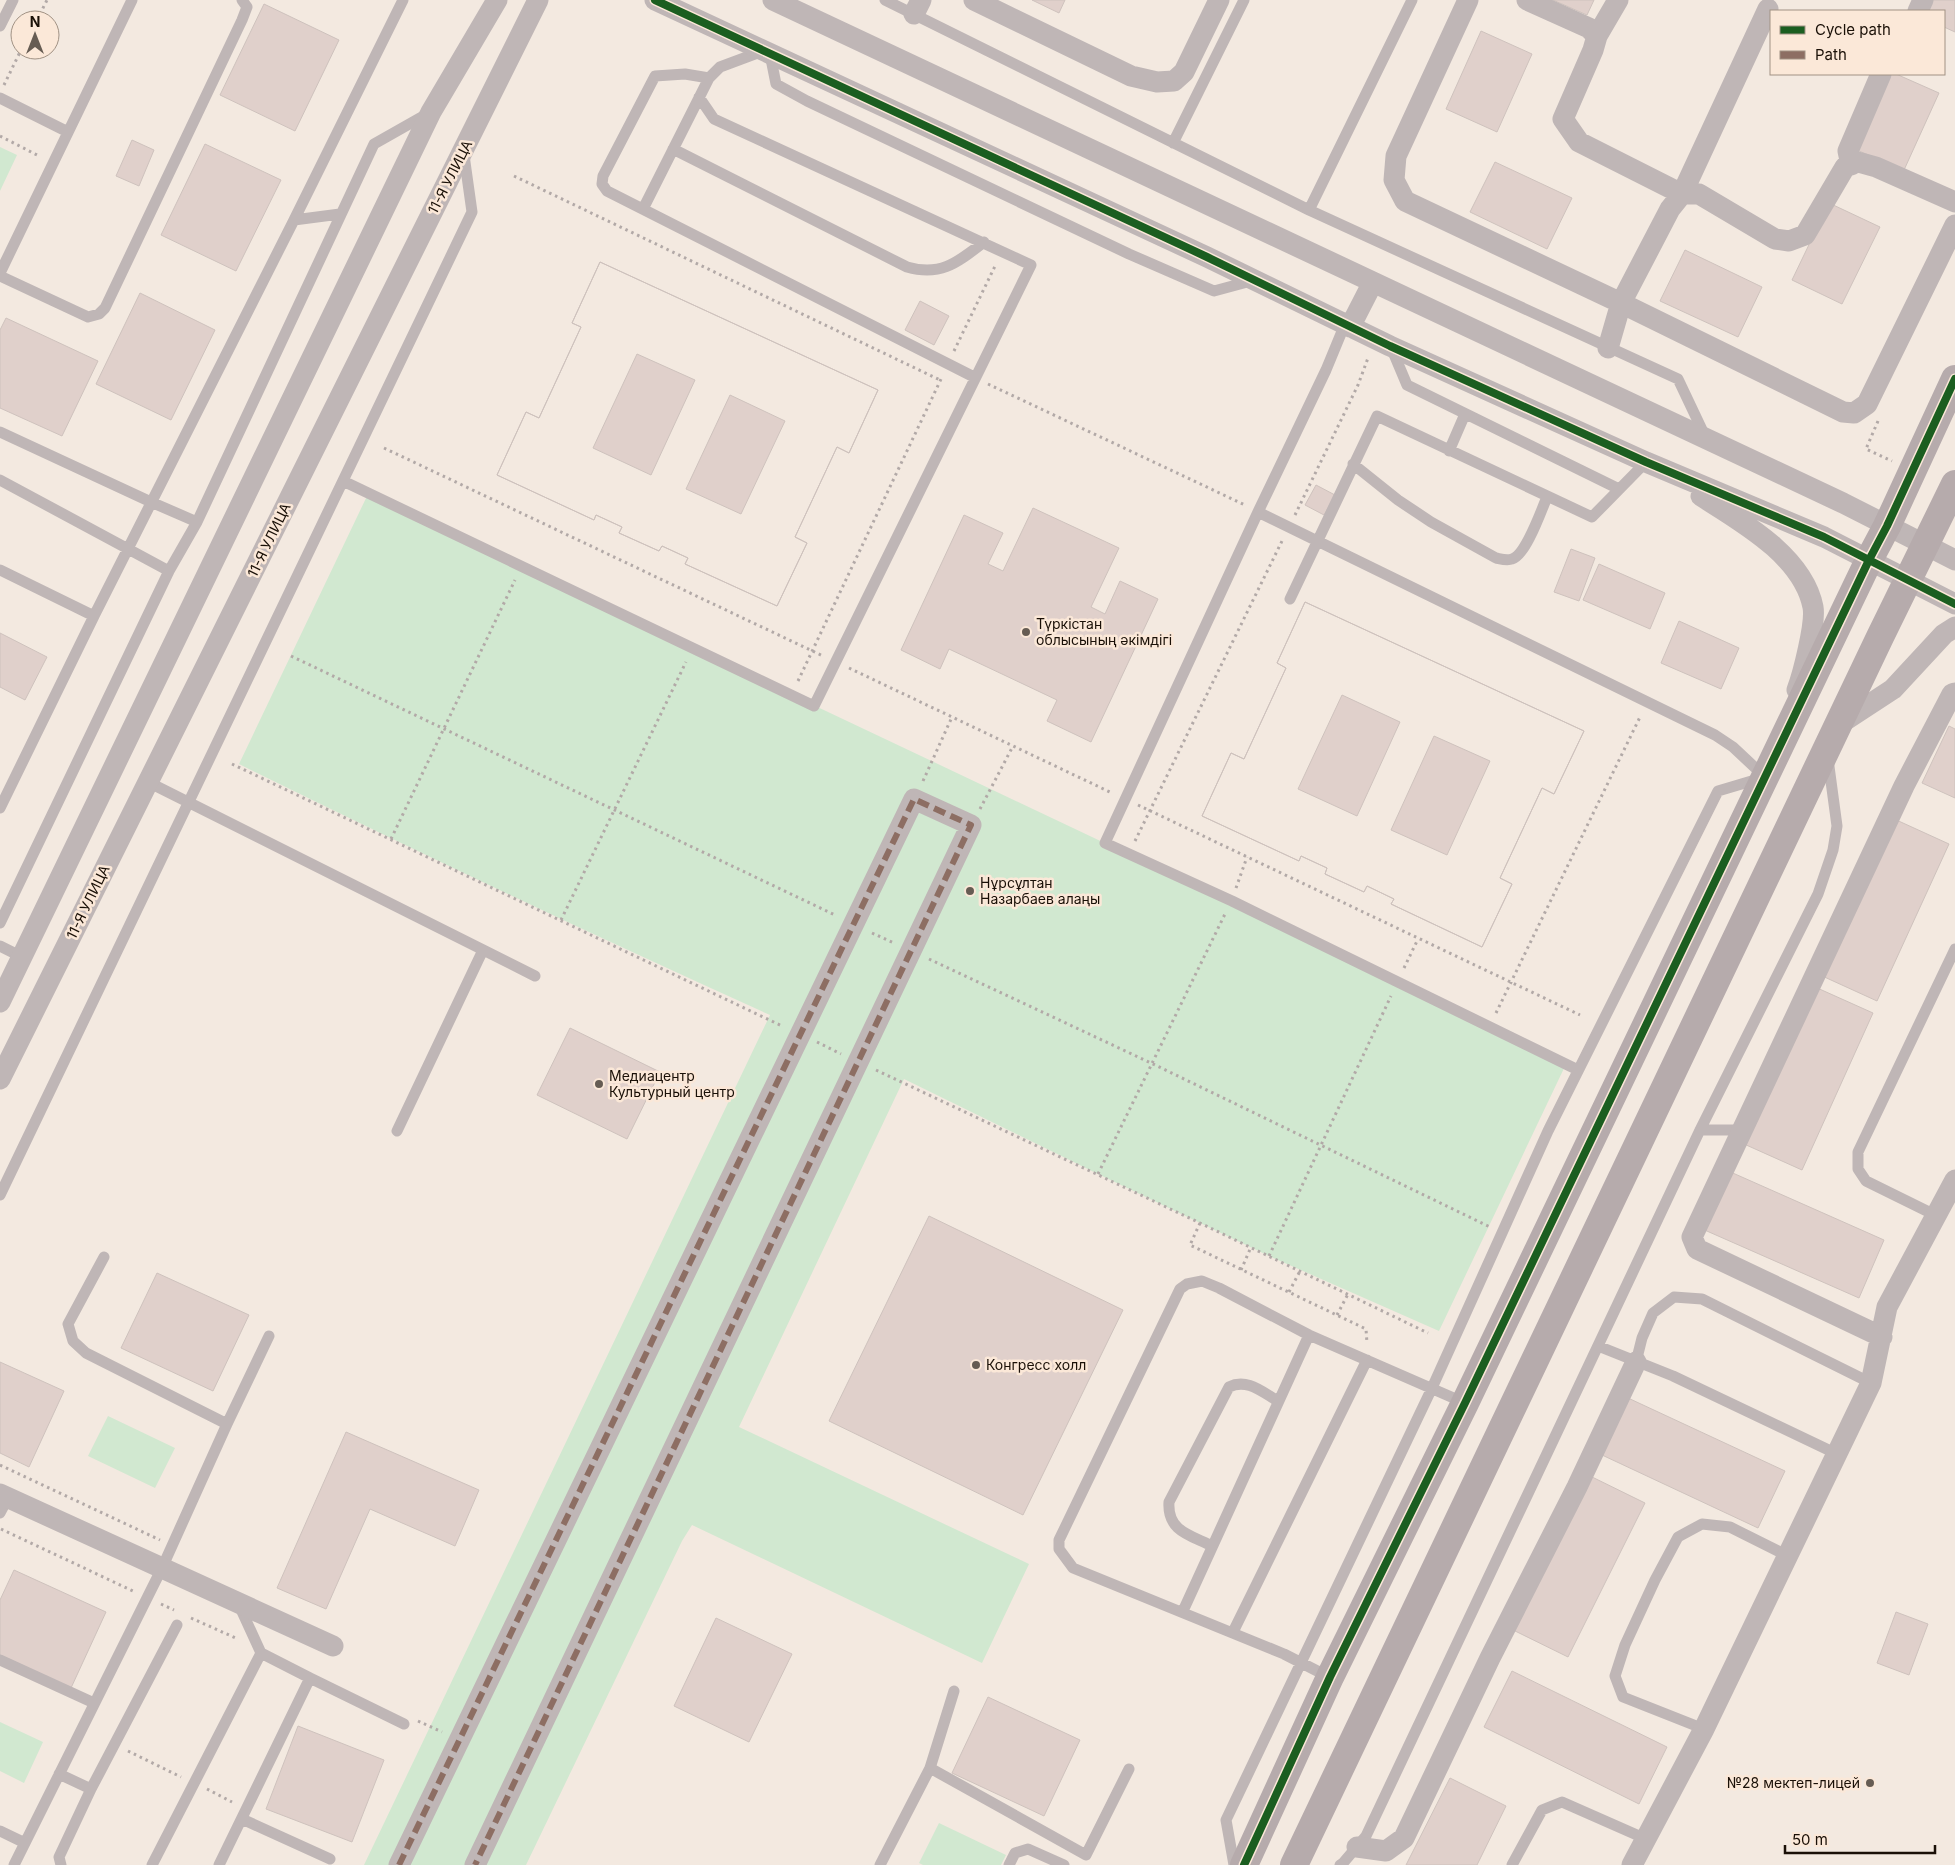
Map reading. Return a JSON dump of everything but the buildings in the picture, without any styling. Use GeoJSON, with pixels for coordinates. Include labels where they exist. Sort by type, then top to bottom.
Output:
{"type":"FeatureCollection","features":[{"type":"Feature","properties":{"kind":"street"},"geometry":{"type":"LineString","coordinates":[[0,1002],[431,112],[497,0]]}},
{"type":"Feature","properties":{"kind":"street","name":"11-Я УЛИЦА"},"geometry":{"type":"LineString","coordinates":[[0,1079],[538,0]]}},
{"type":"Feature","properties":{"kind":"street"},"geometry":{"type":"LineString","coordinates":[[655,0],[1254,280],[1382,342],[1646,462],[1824,537],[1955,604]]}},
{"type":"Feature","properties":{"kind":"street"},"geometry":{"type":"LineString","coordinates":[[773,0],[1707,440],[1955,560]]}},
{"type":"Feature","properties":{"kind":"street"},"geometry":{"type":"LineString","coordinates":[[974,0],[1131,76],[1158,82],[1174,81],[1184,72],[1219,0]]}},
{"type":"Feature","properties":{"kind":"street"},"geometry":{"type":"LineString","coordinates":[[1468,0],[1396,156],[1394,180],[1405,201],[1621,303],[1843,412],[1854,413],[1867,404],[1955,225]]}},
{"type":"Feature","properties":{"kind":"street"},"geometry":{"type":"LineString","coordinates":[[1527,0],[1589,28],[1597,36]]}},
{"type":"Feature","properties":{"kind":"street"},"geometry":{"type":"LineString","coordinates":[[1618,0],[1597,36],[1594,50],[1563,119],[1579,142],[1682,194],[1698,194],[1775,239],[1789,241],[1805,235],[1845,168],[1858,162],[1955,202]]}},
{"type":"Feature","properties":{"kind":"street"},"geometry":{"type":"LineString","coordinates":[[1608,348],[1621,303],[1670,209],[1682,194],[1765,7]]}},
{"type":"Feature","properties":{"kind":"street"},"geometry":{"type":"LineString","coordinates":[[1850,165],[1848,151],[1881,75]]}},
{"type":"Feature","properties":{"kind":"street"},"geometry":{"type":"LineString","coordinates":[[1347,325],[1373,282]]}},
{"type":"Feature","properties":{"kind":"street"},"geometry":{"type":"LineString","coordinates":[[1244,1865],[1330,1677],[1465,1403],[1765,776],[1887,526],[1955,379]]}},
{"type":"Feature","properties":{"kind":"street"},"geometry":{"type":"LineString","coordinates":[[1646,462],[1728,513],[1776,547],[1796,569],[1813,608],[1809,648],[1798,687],[1765,776]]}},
{"type":"Feature","properties":{"kind":"street"},"geometry":{"type":"LineString","coordinates":[[1294,1865],[1832,737],[1955,484]]}},
{"type":"Feature","properties":{"kind":"street"},"geometry":{"type":"LineString","coordinates":[[1832,737],[1893,689],[1944,634],[1955,627]]}},
{"type":"Feature","properties":{"kind":"street"},"geometry":{"type":"LineString","coordinates":[[1882,1337],[1697,1249],[1692,1237],[1904,786],[1952,694],[1955,694]]}},
{"type":"Feature","properties":{"kind":"street"},"geometry":{"type":"LineString","coordinates":[[400,1865],[914,800],[972,825],[475,1865]]}},
{"type":"Feature","properties":{"kind":"street"},"geometry":{"type":"LineString","coordinates":[[1632,1865],[1704,1729],[1871,1383],[1888,1307],[1955,1180]]}},
{"type":"Feature","properties":{"kind":"street"},"geometry":{"type":"LineString","coordinates":[[1357,1847],[1384,1858],[1404,1838],[1490,1658],[1577,1487],[1636,1362]]}},
{"type":"Feature","properties":{"kind":"street"},"geometry":{"type":"LineString","coordinates":[[2,1502],[162,1568],[333,1646]]}},
{"type":"Feature","properties":{"kind":"lane"},"geometry":{"type":"LineString","coordinates":[[0,26],[13,0]]}},
{"type":"Feature","properties":{"kind":"lane"},"geometry":{"type":"LineString","coordinates":[[132,0],[0,274],[88,317],[99,314],[105,308],[242,20],[247,7],[242,0]]}},
{"type":"Feature","properties":{"kind":"lane"},"geometry":{"type":"LineString","coordinates":[[0,808],[94,616],[403,0]]}},
{"type":"Feature","properties":{"kind":"lane"},"geometry":{"type":"LineString","coordinates":[[885,0],[918,7],[1173,142],[1309,210],[1678,380],[1707,440]]}},
{"type":"Feature","properties":{"kind":"lane"},"geometry":{"type":"LineString","coordinates":[[1173,142],[1244,0]]}},
{"type":"Feature","properties":{"kind":"lane"},"geometry":{"type":"LineString","coordinates":[[1309,210],[1412,0]]}},
{"type":"Feature","properties":{"kind":"lane"},"geometry":{"type":"LineString","coordinates":[[643,209],[709,78],[720,67],[767,52],[776,84],[799,97],[1129,254],[1214,291],[1254,280]]}},
{"type":"Feature","properties":{"kind":"lane"},"geometry":{"type":"LineString","coordinates":[[709,78],[685,74],[655,76],[603,176],[602,184],[607,191],[974,377]]}},
{"type":"Feature","properties":{"kind":"lane"},"geometry":{"type":"LineString","coordinates":[[343,481],[814,706],[974,377],[1031,265],[714,119],[699,97]]}},
{"type":"Feature","properties":{"kind":"lane"},"geometry":{"type":"LineString","coordinates":[[0,98],[68,132]]}},
{"type":"Feature","properties":{"kind":"lane"},"geometry":{"type":"LineString","coordinates":[[0,923],[169,571],[197,522],[374,144],[431,112]]}},
{"type":"Feature","properties":{"kind":"lane"},"geometry":{"type":"LineString","coordinates":[[673,149],[907,267],[922,271],[942,269],[962,260],[984,242]]}},
{"type":"Feature","properties":{"kind":"lane"},"geometry":{"type":"LineString","coordinates":[[0,1195],[472,212],[463,150]]}},
{"type":"Feature","properties":{"kind":"lane"},"geometry":{"type":"LineString","coordinates":[[294,220],[340,214]]}},
{"type":"Feature","properties":{"kind":"lane"},"geometry":{"type":"LineString","coordinates":[[1347,325],[1105,843],[1232,901],[1578,1070]]}},
{"type":"Feature","properties":{"kind":"lane"},"geometry":{"type":"LineString","coordinates":[[1382,342],[1407,386],[1619,489]]}},
{"type":"Feature","properties":{"kind":"lane"},"geometry":{"type":"LineString","coordinates":[[1449,451],[1465,414]]}},
{"type":"Feature","properties":{"kind":"lane"},"geometry":{"type":"LineString","coordinates":[[1290,600],[1377,416],[1592,517],[1646,462]]}},
{"type":"Feature","properties":{"kind":"lane"},"geometry":{"type":"LineString","coordinates":[[0,432],[197,522]]}},
{"type":"Feature","properties":{"kind":"lane"},"geometry":{"type":"LineString","coordinates":[[1354,464],[1398,500],[1431,522],[1496,558],[1504,560],[1511,560],[1523,551],[1547,497]]}},
{"type":"Feature","properties":{"kind":"lane"},"geometry":{"type":"LineString","coordinates":[[0,480],[169,571]]}},
{"type":"Feature","properties":{"kind":"lane"},"geometry":{"type":"LineString","coordinates":[[1258,512],[1715,735],[1733,747],[1765,776]]}},
{"type":"Feature","properties":{"kind":"lane"},"geometry":{"type":"LineString","coordinates":[[0,570],[94,616]]}},
{"type":"Feature","properties":{"kind":"lane"},"geometry":{"type":"LineString","coordinates":[[1340,1865],[1343,1864],[1366,1836],[1700,1130],[1818,894],[1833,850],[1837,826],[1832,737]]}},
{"type":"Feature","properties":{"kind":"lane"},"geometry":{"type":"LineString","coordinates":[[1234,1865],[1226,1820],[1432,1388],[1544,1139],[1718,791],[1765,776]]}},
{"type":"Feature","properties":{"kind":"lane"},"geometry":{"type":"LineString","coordinates":[[148,782],[535,976]]}},
{"type":"Feature","properties":{"kind":"lane"},"geometry":{"type":"LineString","coordinates":[[0,946],[22,957]]}},
{"type":"Feature","properties":{"kind":"lane"},"geometry":{"type":"LineString","coordinates":[[1937,1216],[1866,1181],[1858,1169],[1858,1152],[1955,949]]}},
{"type":"Feature","properties":{"kind":"lane"},"geometry":{"type":"LineString","coordinates":[[397,1131],[483,950]]}},
{"type":"Feature","properties":{"kind":"lane"},"geometry":{"type":"LineString","coordinates":[[1700,1130],[1742,1130]]}},
{"type":"Feature","properties":{"kind":"lane"},"geometry":{"type":"LineString","coordinates":[[104,1257],[68,1324],[74,1341],[86,1353],[227,1424]]}},
{"type":"Feature","properties":{"kind":"lane"},"geometry":{"type":"LineString","coordinates":[[1330,1677],[1233,1632],[1073,1568],[1060,1549],[1060,1540],[1180,1289],[1187,1284],[1202,1281],[1309,1335],[1465,1403]]}},
{"type":"Feature","properties":{"kind":"lane"},"geometry":{"type":"LineString","coordinates":[[1636,1362],[1642,1338],[1653,1313],[1674,1297],[1702,1299],[1871,1383]]}},
{"type":"Feature","properties":{"kind":"lane"},"geometry":{"type":"LineString","coordinates":[[1182,1611],[1309,1335]]}},
{"type":"Feature","properties":{"kind":"lane"},"geometry":{"type":"LineString","coordinates":[[14,1865],[162,1568],[227,1424],[270,1336]]}},
{"type":"Feature","properties":{"kind":"lane"},"geometry":{"type":"LineString","coordinates":[[1598,1346],[1673,1376],[1837,1454]]}},
{"type":"Feature","properties":{"kind":"lane"},"geometry":{"type":"LineString","coordinates":[[1233,1632],[1367,1360]]}},
{"type":"Feature","properties":{"kind":"lane"},"geometry":{"type":"LineString","coordinates":[[1212,1546],[1177,1529],[1171,1520],[1169,1502],[1229,1387],[1248,1384],[1278,1400]]}},
{"type":"Feature","properties":{"kind":"lane"},"geometry":{"type":"LineString","coordinates":[[1704,1729],[1623,1697],[1615,1676],[1625,1645],[1655,1580],[1678,1537],[1702,1524],[1730,1527],[1788,1556]]}},
{"type":"Feature","properties":{"kind":"lane"},"geometry":{"type":"LineString","coordinates":[[238,1604],[259,1651],[404,1724]]}},
{"type":"Feature","properties":{"kind":"lane"},"geometry":{"type":"LineString","coordinates":[[61,1865],[59,1858],[91,1789],[179,1619]]}},
{"type":"Feature","properties":{"kind":"lane"},"geometry":{"type":"LineString","coordinates":[[152,1865],[259,1651]]}},
{"type":"Feature","properties":{"kind":"lane"},"geometry":{"type":"LineString","coordinates":[[0,1660],[94,1703]]}},
{"type":"Feature","properties":{"kind":"lane"},"geometry":{"type":"LineString","coordinates":[[219,1865],[310,1678]]}},
{"type":"Feature","properties":{"kind":"lane"},"geometry":{"type":"LineString","coordinates":[[880,1865],[930,1768],[954,1691]]}},
{"type":"Feature","properties":{"kind":"lane"},"geometry":{"type":"LineString","coordinates":[[930,1768],[1086,1856],[1129,1769]]}},
{"type":"Feature","properties":{"kind":"lane"},"geometry":{"type":"LineString","coordinates":[[59,1774],[91,1789]]}},
{"type":"Feature","properties":{"kind":"lane"},"geometry":{"type":"LineString","coordinates":[[1512,1865],[1542,1810],[1562,1802],[1646,1838]]}},
{"type":"Feature","properties":{"kind":"lane"},"geometry":{"type":"LineString","coordinates":[[242,1819],[330,1859]]}},
{"type":"Feature","properties":{"kind":"lane"},"geometry":{"type":"LineString","coordinates":[[0,1831],[25,1843]]}},
{"type":"Feature","properties":{"kind":"lane"},"geometry":{"type":"LineString","coordinates":[[1009,1865],[1015,1853],[1028,1850],[1064,1865]]}},
{"type":"Feature","properties":{"kind":"path"},"geometry":{"type":"LineString","coordinates":[[0,92],[17,60]]}},
{"type":"Feature","properties":{"kind":"path"},"geometry":{"type":"LineString","coordinates":[[0,136],[53,163]]}},
{"type":"Feature","properties":{"kind":"path"},"geometry":{"type":"LineString","coordinates":[[514,176],[940,380]]}},
{"type":"Feature","properties":{"kind":"path"},"geometry":{"type":"LineString","coordinates":[[791,695],[1003,251]]}},
{"type":"Feature","properties":{"kind":"path"},"geometry":{"type":"LineString","coordinates":[[1128,855],[1358,385],[1382,342]]}},
{"type":"Feature","properties":{"kind":"path"},"geometry":{"type":"LineString","coordinates":[[974,377],[1258,512]]}},
{"type":"Feature","properties":{"kind":"path"},"geometry":{"type":"LineString","coordinates":[[384,448],[1580,1015]]}},
{"type":"Feature","properties":{"kind":"path"},"geometry":{"type":"LineString","coordinates":[[1866,449],[1913,471]]}},
{"type":"Feature","properties":{"kind":"path"},"geometry":{"type":"LineString","coordinates":[[391,839],[521,566]]}},
{"type":"Feature","properties":{"kind":"path"},"geometry":{"type":"LineString","coordinates":[[560,920],[692,648]]}},
{"type":"Feature","properties":{"kind":"path"},"geometry":{"type":"LineString","coordinates":[[1489,1027],[1648,702]]}},
{"type":"Feature","properties":{"kind":"path"},"geometry":{"type":"LineString","coordinates":[[914,800],[952,717]]}},
{"type":"Feature","properties":{"kind":"path"},"geometry":{"type":"LineString","coordinates":[[972,825],[1013,746]]}},
{"type":"Feature","properties":{"kind":"path"},"geometry":{"type":"LineString","coordinates":[[232,764],[1098,1174],[1428,1333]]}},
{"type":"Feature","properties":{"kind":"path"},"geometry":{"type":"LineString","coordinates":[[1098,1174],[1232,901],[1247,857]]}},
{"type":"Feature","properties":{"kind":"path"},"geometry":{"type":"LineString","coordinates":[[1269,1256],[1418,939]]}},
{"type":"Feature","properties":{"kind":"path"},"geometry":{"type":"LineString","coordinates":[[1200,1223],[1190,1246],[1366,1329],[1367,1360]]}},
{"type":"Feature","properties":{"kind":"path"},"geometry":{"type":"LineString","coordinates":[[1241,1270],[1251,1247]]}},
{"type":"Feature","properties":{"kind":"path"},"geometry":{"type":"LineString","coordinates":[[1288,1292],[1300,1271]]}},
{"type":"Feature","properties":{"kind":"path"},"geometry":{"type":"LineString","coordinates":[[1337,1315],[1348,1294]]}},
{"type":"Feature","properties":{"kind":"path"},"geometry":{"type":"LineString","coordinates":[[0,1465],[172,1546]]}},
{"type":"Feature","properties":{"kind":"path"},"geometry":{"type":"LineString","coordinates":[[0,1529],[147,1598],[179,1619]]}},
{"type":"Feature","properties":{"kind":"path"},"geometry":{"type":"LineString","coordinates":[[189,1617],[259,1651]]}},
{"type":"Feature","properties":{"kind":"path"},"geometry":{"type":"LineString","coordinates":[[416,1720],[460,1740]]}},
{"type":"Feature","properties":{"kind":"green space"},"geometry":{"type":"Polygon","coordinates":[[[0,147],[17,155],[0,191],[0,147]]]}},
{"type":"Feature","properties":{"kind":"green space"},"geometry":{"type":"Polygon","coordinates":[[[368,494],[1567,1062],[1439,1331],[1269,1256],[904,1079],[739,1427],[1029,1564],[982,1663],[692,1525],[682,1541],[526,1865],[364,1865],[770,1015],[503,892],[239,764],[368,494]]]}},
{"type":"Feature","properties":{"kind":"green space"},"geometry":{"type":"Polygon","coordinates":[[[108,1416],[175,1448],[155,1488],[88,1456],[108,1416]]]}},
{"type":"Feature","properties":{"kind":"green space"},"geometry":{"type":"Polygon","coordinates":[[[0,1722],[43,1742],[24,1783],[0,1771],[0,1722]]]}},
{"type":"Feature","properties":{"kind":"green space"},"geometry":{"type":"Polygon","coordinates":[[[939,1823],[1006,1855],[1001,1865],[923,1865],[919,1863],[939,1823]]]}},
{"type":"Feature","properties":{"kind":"marked path"},"geometry":{"type":"LineString","coordinates":[[399,1865],[914,799],[971,825],[475,1865]]}},
{"type":"Feature","properties":{"kind":"cycle path"},"geometry":{"type":"LineString","coordinates":[[655,0],[1207,257],[1390,346],[1646,462],[1824,537],[1955,604]]}},
{"type":"Feature","properties":{"kind":"cycle path"},"geometry":{"type":"LineString","coordinates":[[1244,1865],[1330,1677],[1465,1403],[1887,526],[1955,379]]}},
{"type":"Feature","properties":{"kind":"place","name":"Түркістан облысының әкімдігі"},"geometry":{"type":"Point","coordinates":[1026,632]}},
{"type":"Feature","properties":{"kind":"place","name":"Нұрсұлтан Назарбаев алаңы"},"geometry":{"type":"Point","coordinates":[970,891]}},
{"type":"Feature","properties":{"kind":"place","name":"Медиацентр Культурный центр"},"geometry":{"type":"Point","coordinates":[599,1084]}},
{"type":"Feature","properties":{"kind":"place","name":"Конгресс холл"},"geometry":{"type":"Point","coordinates":[976,1365]}},
{"type":"Feature","properties":{"kind":"place","name":"№28 мектеп-лицей"},"geometry":{"type":"Point","coordinates":[1870,1783]}}]}
